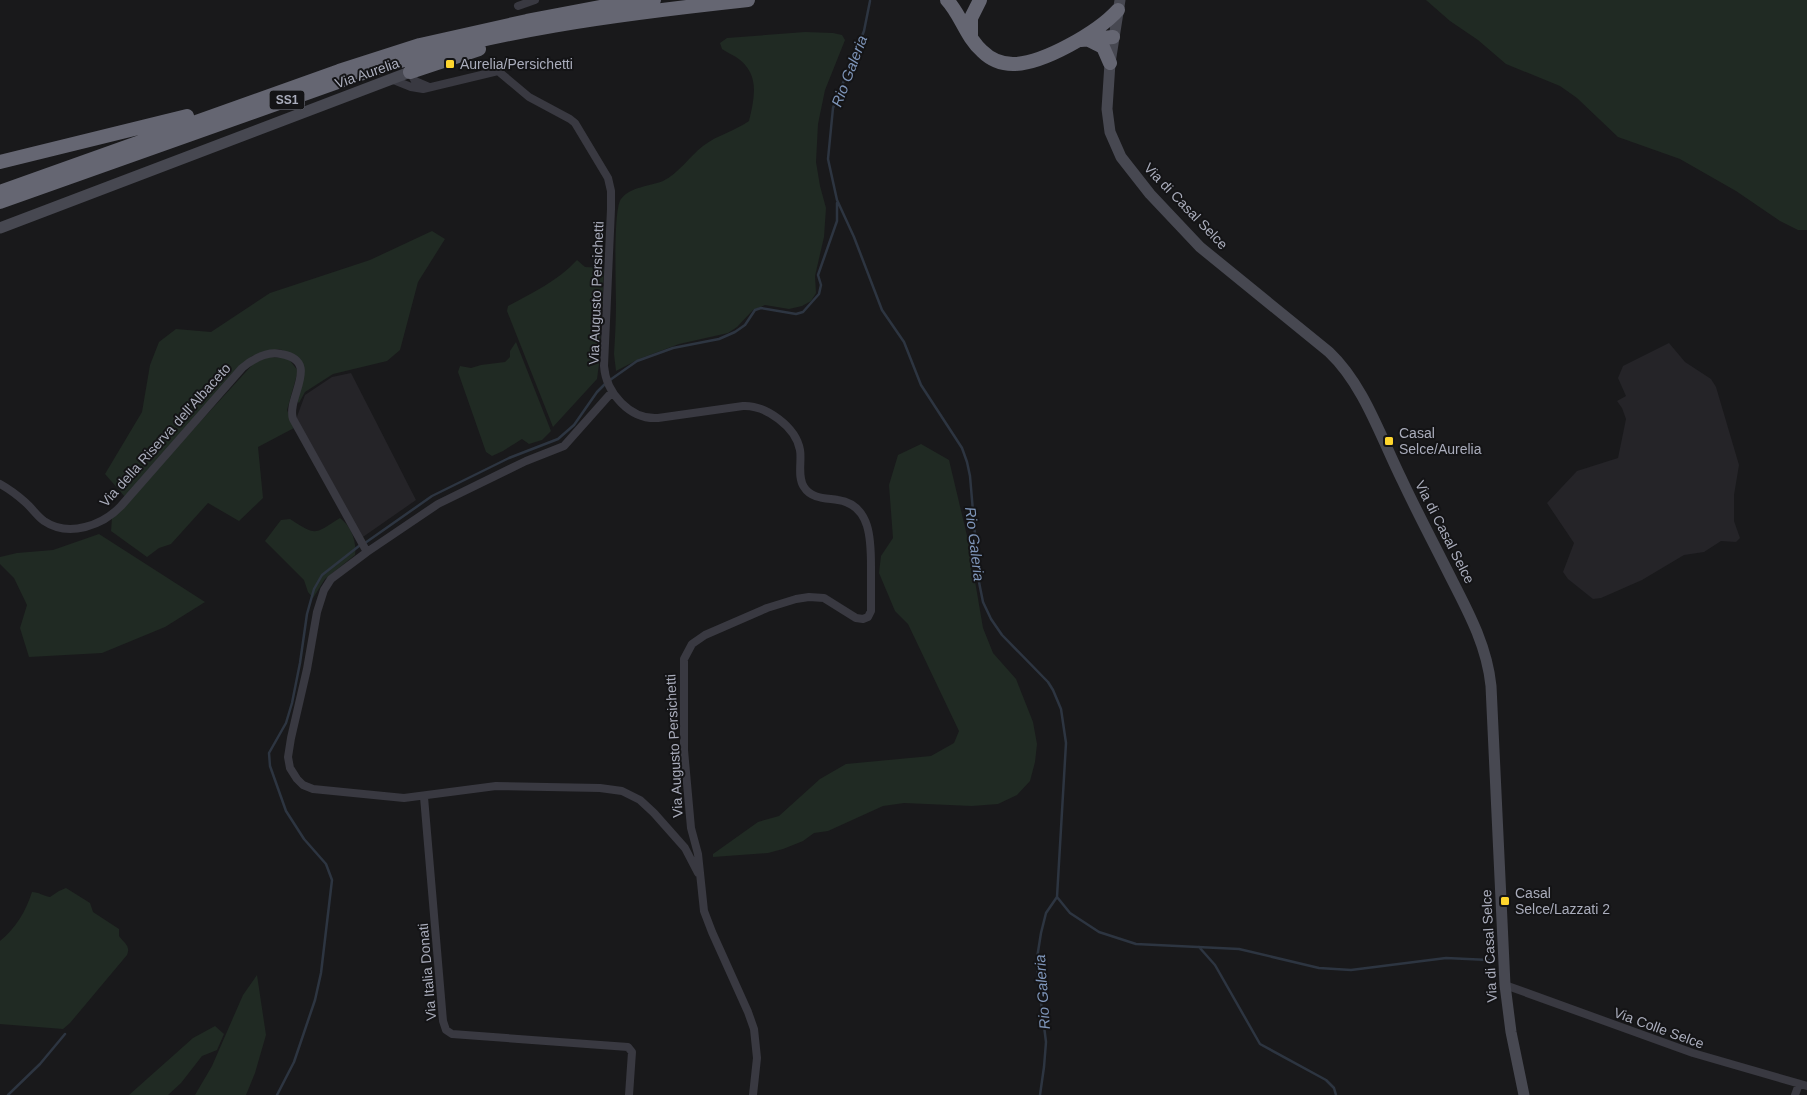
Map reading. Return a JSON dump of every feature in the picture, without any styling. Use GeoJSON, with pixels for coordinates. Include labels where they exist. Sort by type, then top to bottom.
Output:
{"type":"FeatureCollection","features":[{"type":"Feature","properties":{"kind":"highway","name":"Via Aurelia"},"geometry":{"type":"LineString","coordinates":[[0,192],[381,57],[433,41],[554,16],[654,0]]}},
{"type":"Feature","properties":{"kind":"highway","name":"Via Aurelia"},"geometry":{"type":"LineString","coordinates":[[0,202],[396,62],[478,41],[580,21],[637,12],[748,0]]}},
{"type":"Feature","properties":{"kind":"highway"},"geometry":{"type":"LineString","coordinates":[[947,0],[980,49],[989,57],[1004,63],[1013,64],[1036,60],[1087,37],[1106,32],[1114,37]]}},
{"type":"Feature","properties":{"kind":"highway"},"geometry":{"type":"LineString","coordinates":[[973,40],[970,23],[973,11],[980,0]]}},
{"type":"Feature","properties":{"kind":"highway"},"geometry":{"type":"LineString","coordinates":[[1087,37],[1119,5]]}},
{"type":"Feature","properties":{"kind":"highway"},"geometry":{"type":"LineString","coordinates":[[410,72],[469,52],[559,29],[580,21]]}},
{"type":"Feature","properties":{"kind":"highway"},"geometry":{"type":"LineString","coordinates":[[1087,37],[1103,47],[1110,62]]}},
{"type":"Feature","properties":{"kind":"highway"},"geometry":{"type":"LineString","coordinates":[[0,162],[167,122],[239,100],[267,97]]}},
{"type":"Feature","properties":{"kind":"main road","name":"Via di Casal Selce"},"geometry":{"type":"LineString","coordinates":[[1119,5],[1110,62],[1106,109],[1110,132],[1121,157],[1150,194],[1200,247],[1329,352],[1348,372],[1357,386],[1478,634],[1488,666],[1491,686],[1504,986],[1510,1032],[1524,1095]]}},
{"type":"Feature","properties":{"kind":"main road","name":"Via Aurelia"},"geometry":{"type":"LineString","coordinates":[[0,228],[410,72]]}},
{"type":"Feature","properties":{"kind":"street"},"geometry":{"type":"LineString","coordinates":[[518,6],[535,0]]}},
{"type":"Feature","properties":{"kind":"street","name":"Via Augusto Persichetti"},"geometry":{"type":"LineString","coordinates":[[391,79],[414,88],[428,87],[498,71],[529,96],[570,119],[608,178],[612,197],[604,366],[611,390],[635,414],[647,418],[743,406],[756,406],[766,410],[780,420],[797,441],[800,452],[801,481],[806,490],[816,496],[851,504],[863,516],[871,537],[871,611],[867,618],[856,618],[824,598],[796,599],[767,608],[710,632],[696,641],[687,651],[683,669],[684,750],[691,828],[698,854],[706,918],[754,1029],[757,1058],[753,1095]]}},
{"type":"Feature","properties":{"kind":"street"},"geometry":{"type":"LineString","coordinates":[[410,72],[415,81],[428,87]]}},
{"type":"Feature","properties":{"kind":"street","name":"Via della Riserva dell'Albaceto"},"geometry":{"type":"LineString","coordinates":[[0,484],[51,525],[77,528],[104,521],[122,506],[242,368],[260,357],[279,353],[295,359],[301,368],[301,377],[292,405],[292,415],[310,451],[366,549]]}},
{"type":"Feature","properties":{"kind":"street"},"geometry":{"type":"LineString","coordinates":[[611,390],[570,441],[562,447],[526,461],[449,498],[366,549],[334,576],[322,596],[317,612],[307,669],[291,738],[288,764],[297,779],[303,785],[313,789],[398,798],[424,797],[450,791],[496,786],[600,788],[622,791],[640,800],[654,813],[685,848],[696,872],[700,875]]}},
{"type":"Feature","properties":{"kind":"street","name":"Via Italia Donati"},"geometry":{"type":"LineString","coordinates":[[424,797],[443,1021],[446,1030],[452,1034],[628,1047],[632,1052],[629,1095]]}},
{"type":"Feature","properties":{"kind":"street","name":"Via Colle Selce"},"geometry":{"type":"LineString","coordinates":[[1504,986],[1692,1054],[1803,1085]]}},
{"type":"Feature","properties":{"kind":"street"},"geometry":{"type":"LineString","coordinates":[[1795,1095],[1803,1085]]}},
{"type":"Feature","properties":{"kind":"shaded area"},"geometry":{"type":"Polygon","coordinates":[[[1426,0],[1807,0],[1807,230],[1798,230],[1780,221],[1736,191],[1680,159],[1618,137],[1577,98],[1560,86],[1506,64],[1426,0]]]}},
{"type":"Feature","properties":{"kind":"shaded area"},"geometry":{"type":"Polygon","coordinates":[[[805,32],[833,33],[842,35],[845,40],[825,90],[818,124],[816,162],[826,208],[824,237],[815,276],[816,293],[811,301],[802,306],[789,309],[765,305],[753,310],[737,327],[728,333],[679,344],[639,359],[616,371],[614,354],[615,266],[618,206],[621,199],[635,189],[669,178],[703,146],[749,121],[754,94],[752,78],[744,63],[722,49],[720,43],[727,38],[805,32]]]}},
{"type":"Feature","properties":{"kind":"shaded area"},"geometry":{"type":"Polygon","coordinates":[[[432,231],[445,239],[418,282],[400,350],[387,361],[333,374],[305,392],[299,403],[296,400],[302,376],[292,354],[279,349],[252,356],[125,497],[105,474],[142,412],[150,365],[159,342],[176,329],[211,332],[270,293],[370,260],[432,231]]]}},
{"type":"Feature","properties":{"kind":"shaded area"},"geometry":{"type":"Polygon","coordinates":[[[577,260],[585,267],[604,268],[597,379],[553,427],[507,311],[508,306],[562,274],[577,260]]]}},
{"type":"Feature","properties":{"kind":"shaded area"},"geometry":{"type":"Polygon","coordinates":[[[516,342],[551,431],[542,440],[529,444],[522,439],[492,456],[486,452],[458,372],[460,366],[471,368],[505,362],[510,357],[510,351],[516,342]]]}},
{"type":"Feature","properties":{"kind":"shaded area"},"geometry":{"type":"Polygon","coordinates":[[[1669,343],[1685,362],[1711,379],[1716,387],[1739,465],[1734,495],[1734,521],[1740,538],[1736,542],[1721,541],[1704,552],[1684,555],[1642,580],[1601,598],[1593,599],[1568,579],[1563,572],[1574,543],[1547,503],[1577,471],[1618,458],[1626,419],[1617,401],[1626,396],[1618,378],[1623,366],[1669,343]]]}},
{"type":"Feature","properties":{"kind":"shaded area"},"geometry":{"type":"Polygon","coordinates":[[[269,357],[288,358],[298,371],[287,410],[294,428],[258,447],[263,498],[239,521],[208,503],[171,544],[159,548],[147,557],[111,531],[112,518],[254,363],[269,357]]]}},
{"type":"Feature","properties":{"kind":"shaded area"},"geometry":{"type":"Polygon","coordinates":[[[351,373],[416,500],[360,539],[295,422],[305,395],[332,377],[351,373]]]}},
{"type":"Feature","properties":{"kind":"shaded area"},"geometry":{"type":"Polygon","coordinates":[[[921,444],[949,460],[968,540],[983,628],[993,653],[1016,679],[1033,722],[1037,744],[1030,781],[1017,795],[998,804],[972,806],[904,803],[883,806],[828,831],[814,833],[803,841],[783,849],[768,853],[713,857],[713,854],[758,822],[779,816],[820,779],[846,764],[931,756],[954,743],[959,731],[908,624],[895,611],[879,573],[881,556],[893,538],[889,485],[898,455],[921,444]]]}},
{"type":"Feature","properties":{"kind":"shaded area"},"geometry":{"type":"Polygon","coordinates":[[[340,518],[347,525],[352,535],[355,555],[325,579],[313,598],[308,592],[304,580],[265,541],[281,520],[290,519],[311,531],[315,531],[325,528],[340,518]]]}},
{"type":"Feature","properties":{"kind":"shaded area"},"geometry":{"type":"Polygon","coordinates":[[[99,534],[205,602],[165,627],[102,653],[29,657],[20,628],[27,605],[14,578],[0,564],[0,557],[17,553],[53,550],[99,534]]]}},
{"type":"Feature","properties":{"kind":"shaded area"},"geometry":{"type":"Polygon","coordinates":[[[66,888],[90,903],[93,912],[119,929],[119,936],[128,947],[127,955],[63,1029],[0,1024],[0,941],[20,919],[32,892],[50,897],[66,888]]]}},
{"type":"Feature","properties":{"kind":"shaded area"},"geometry":{"type":"Polygon","coordinates":[[[257,975],[266,1035],[255,1073],[246,1095],[195,1095],[212,1066],[243,995],[257,975]]]}},
{"type":"Feature","properties":{"kind":"shaded area"},"geometry":{"type":"Polygon","coordinates":[[[215,1026],[224,1034],[217,1050],[202,1056],[181,1083],[168,1095],[129,1095],[193,1038],[215,1026]]]}},
{"type":"Feature","properties":{"kind":"waterway","name":"Rio Galeria"},"geometry":{"type":"LineString","coordinates":[[870,1],[864,31],[833,108],[828,159],[837,200],[854,237],[882,310],[904,342],[921,385],[962,448],[970,476],[979,582],[983,602],[991,619],[1002,635],[1048,682],[1061,709],[1066,743],[1057,897],[1046,913],[1037,958],[1046,1042],[1040,1095]]}},
{"type":"Feature","properties":{"kind":"waterway"},"geometry":{"type":"LineString","coordinates":[[610,380],[637,361],[673,348],[719,339],[735,332],[745,325],[755,310],[761,308],[796,314],[803,312],[819,294],[821,285],[818,275],[837,221],[837,203]]}},
{"type":"Feature","properties":{"kind":"waterway"},"geometry":{"type":"LineString","coordinates":[[365,543],[432,496],[509,458],[558,439],[574,425],[597,392],[605,384]]}},
{"type":"Feature","properties":{"kind":"waterway"},"geometry":{"type":"LineString","coordinates":[[277,1095],[294,1062],[315,1000],[321,973],[332,880],[326,864],[304,839],[286,811],[270,766],[269,753],[286,723],[292,703],[307,614],[314,589],[322,575],[359,546]]}},
{"type":"Feature","properties":{"kind":"waterway"},"geometry":{"type":"LineString","coordinates":[[1057,897],[1070,913],[1099,932],[1136,944],[1239,949],[1319,968],[1351,970],[1446,958],[1489,960]]}},
{"type":"Feature","properties":{"kind":"waterway"},"geometry":{"type":"LineString","coordinates":[[1199,947],[1215,965],[1260,1044],[1326,1080],[1334,1088],[1336,1095]]}},
{"type":"Feature","properties":{"kind":"waterway"},"geometry":{"type":"LineString","coordinates":[[8,1095],[40,1064],[65,1034]]}},
{"type":"Feature","properties":{"kind":"place","name":"Aurelia/Persichetti"},"geometry":{"type":"Point","coordinates":[450,64]}},
{"type":"Feature","properties":{"kind":"place","name":"Casal Selce/Aurelia"},"geometry":{"type":"Point","coordinates":[1389,441]}},
{"type":"Feature","properties":{"kind":"place","name":"Casal Selce/Lazzati 2"},"geometry":{"type":"Point","coordinates":[1505,901]}}]}
